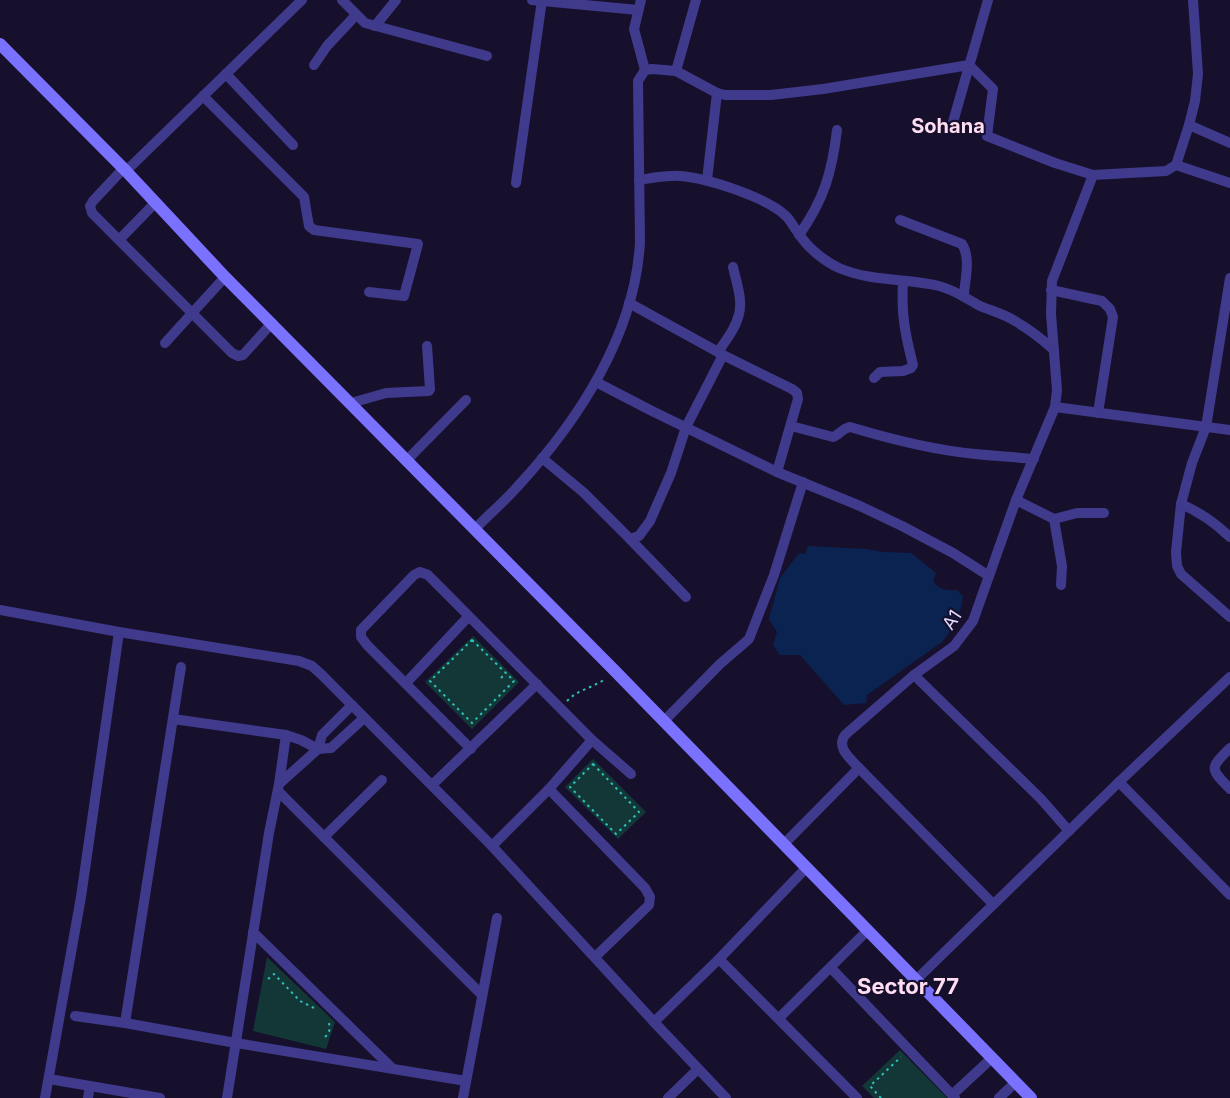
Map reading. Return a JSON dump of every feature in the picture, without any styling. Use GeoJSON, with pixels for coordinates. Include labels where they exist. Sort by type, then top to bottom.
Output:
{"type":"FeatureCollection","features":[{"type":"Feature","properties":{"kind":"street"},"geometry":{"type":"LineString","coordinates":[[272,323],[243,355],[238,356],[232,353],[92,213],[90,206],[124,170],[302,0]]}},
{"type":"Feature","properties":{"kind":"street"},"geometry":{"type":"LineString","coordinates":[[342,0],[365,24],[487,56]]}},
{"type":"Feature","properties":{"kind":"street"},"geometry":{"type":"LineString","coordinates":[[375,26],[396,0]]}},
{"type":"Feature","properties":{"kind":"street"},"geometry":{"type":"LineString","coordinates":[[676,71],[696,0]]}},
{"type":"Feature","properties":{"kind":"street"},"geometry":{"type":"LineString","coordinates":[[953,122],[988,0]]}},
{"type":"Feature","properties":{"kind":"street"},"geometry":{"type":"LineString","coordinates":[[969,65],[993,89],[987,136],[1055,163],[1094,175],[1166,171],[1176,165],[1195,101],[1198,74],[1194,0]]}},
{"type":"Feature","properties":{"kind":"street"},"geometry":{"type":"LineString","coordinates":[[475,528],[517,487],[542,458],[585,401],[609,356],[628,304],[639,264],[640,242],[638,81],[645,70],[634,29],[639,5],[539,1],[516,183]]}},
{"type":"Feature","properties":{"kind":"street"},"geometry":{"type":"LineString","coordinates":[[314,65],[327,46],[356,15]]}},
{"type":"Feature","properties":{"kind":"street"},"geometry":{"type":"LineString","coordinates":[[0,44],[156,203],[225,277],[475,528],[1031,1098]]}},
{"type":"Feature","properties":{"kind":"street"},"geometry":{"type":"LineString","coordinates":[[645,70],[676,71],[717,94],[725,95],[788,93],[823,89],[969,65]]}},
{"type":"Feature","properties":{"kind":"street"},"geometry":{"type":"LineString","coordinates":[[226,74],[293,145]]}},
{"type":"Feature","properties":{"kind":"street"},"geometry":{"type":"LineString","coordinates":[[707,180],[717,94]]}},
{"type":"Feature","properties":{"kind":"street"},"geometry":{"type":"LineString","coordinates":[[203,96],[297,189],[306,202],[306,215],[309,226],[314,230],[418,244],[404,296],[369,292]]}},
{"type":"Feature","properties":{"kind":"street"},"geometry":{"type":"LineString","coordinates":[[1189,125],[1230,142]]}},
{"type":"Feature","properties":{"kind":"street"},"geometry":{"type":"LineString","coordinates":[[799,235],[811,218],[824,191],[832,166],[837,130]]}},
{"type":"Feature","properties":{"kind":"street"},"geometry":{"type":"LineString","coordinates":[[1176,165],[1230,183]]}},
{"type":"Feature","properties":{"kind":"street","name":"A1"},"geometry":{"type":"LineString","coordinates":[[993,904],[859,768],[841,745],[845,735],[914,675],[954,646],[964,635],[973,620],[1016,500],[1055,407],[1058,390],[1051,314],[1052,281],[1094,175]]}},
{"type":"Feature","properties":{"kind":"street"},"geometry":{"type":"LineString","coordinates":[[639,180],[672,176],[707,180],[757,198],[773,206],[791,222],[799,235],[813,250],[838,267],[874,279],[940,286],[964,295],[980,306],[1015,320],[1032,331],[1054,350]]}},
{"type":"Feature","properties":{"kind":"street"},"geometry":{"type":"LineString","coordinates":[[119,240],[156,203]]}},
{"type":"Feature","properties":{"kind":"street"},"geometry":{"type":"LineString","coordinates":[[900,220],[962,244],[966,250],[967,257],[964,295]]}},
{"type":"Feature","properties":{"kind":"street"},"geometry":{"type":"LineString","coordinates":[[630,539],[639,536],[650,521],[686,428],[739,315],[740,307],[734,267]]}},
{"type":"Feature","properties":{"kind":"street"},"geometry":{"type":"LineString","coordinates":[[165,343],[225,277]]}},
{"type":"Feature","properties":{"kind":"street"},"geometry":{"type":"LineString","coordinates":[[1230,278],[1206,427],[1192,464],[1181,504],[1176,552],[1177,566],[1181,574],[1230,617]]}},
{"type":"Feature","properties":{"kind":"street"},"geometry":{"type":"LineString","coordinates":[[874,378],[880,372],[902,371],[911,368],[913,365],[902,317],[902,281]]}},
{"type":"Feature","properties":{"kind":"street"},"geometry":{"type":"LineString","coordinates":[[1051,290],[1102,301],[1110,309],[1113,317],[1098,413]]}},
{"type":"Feature","properties":{"kind":"street"},"geometry":{"type":"LineString","coordinates":[[628,304],[720,354],[792,389],[796,393],[798,400],[777,472]]}},
{"type":"Feature","properties":{"kind":"street"},"geometry":{"type":"LineString","coordinates":[[351,403],[386,393],[429,391],[428,346]]}},
{"type":"Feature","properties":{"kind":"street"},"geometry":{"type":"LineString","coordinates":[[596,382],[777,472],[860,506],[902,526],[989,576]]}},
{"type":"Feature","properties":{"kind":"street"},"geometry":{"type":"LineString","coordinates":[[407,460],[466,400]]}},
{"type":"Feature","properties":{"kind":"street"},"geometry":{"type":"LineString","coordinates":[[1055,407],[1230,430]]}},
{"type":"Feature","properties":{"kind":"street"},"geometry":{"type":"LineString","coordinates":[[791,426],[833,437],[846,427],[850,427],[899,440],[952,450],[1034,459]]}},
{"type":"Feature","properties":{"kind":"street"},"geometry":{"type":"LineString","coordinates":[[542,458],[584,492],[686,597]]}},
{"type":"Feature","properties":{"kind":"street"},"geometry":{"type":"LineString","coordinates":[[664,721],[720,664],[749,639],[774,575],[804,482]]}},
{"type":"Feature","properties":{"kind":"street"},"geometry":{"type":"LineString","coordinates":[[1016,500],[1054,519],[1077,513],[1104,513]]}},
{"type":"Feature","properties":{"kind":"street"},"geometry":{"type":"LineString","coordinates":[[1181,504],[1196,510],[1212,521],[1230,538]]}},
{"type":"Feature","properties":{"kind":"street"},"geometry":{"type":"LineString","coordinates":[[1054,519],[1062,566],[1062,585]]}},
{"type":"Feature","properties":{"kind":"street"},"geometry":{"type":"LineString","coordinates":[[471,749],[361,637],[362,630],[414,575],[420,572],[428,575],[592,740],[632,774]]}},
{"type":"Feature","properties":{"kind":"street"},"geometry":{"type":"LineString","coordinates":[[0,610],[119,632],[299,661],[312,666],[492,846],[726,1098]]}},
{"type":"Feature","properties":{"kind":"street"},"geometry":{"type":"LineString","coordinates":[[406,683],[468,617]]}},
{"type":"Feature","properties":{"kind":"street"},"geometry":{"type":"LineString","coordinates":[[45,1098],[81,897],[119,632]]}},
{"type":"Feature","properties":{"kind":"street"},"geometry":{"type":"LineString","coordinates":[[125,1023],[181,666]]}},
{"type":"Feature","properties":{"kind":"street"},"geometry":{"type":"LineString","coordinates":[[914,675],[1041,798],[1069,831]]}},
{"type":"Feature","properties":{"kind":"street"},"geometry":{"type":"LineString","coordinates":[[917,979],[1119,782],[1230,677]]}},
{"type":"Feature","properties":{"kind":"street"},"geometry":{"type":"LineString","coordinates":[[432,785],[537,684]]}},
{"type":"Feature","properties":{"kind":"street"},"geometry":{"type":"LineString","coordinates":[[278,788],[318,748],[322,734],[352,704]]}},
{"type":"Feature","properties":{"kind":"street"},"geometry":{"type":"LineString","coordinates":[[173,719],[286,736],[301,740],[318,748],[331,748],[364,718]]}},
{"type":"Feature","properties":{"kind":"street"},"geometry":{"type":"LineString","coordinates":[[227,1098],[286,736]]}},
{"type":"Feature","properties":{"kind":"street"},"geometry":{"type":"LineString","coordinates":[[492,846],[549,788],[592,740]]}},
{"type":"Feature","properties":{"kind":"street"},"geometry":{"type":"LineString","coordinates":[[1230,748],[1216,762],[1214,767],[1214,772],[1230,789]]}},
{"type":"Feature","properties":{"kind":"street"},"geometry":{"type":"LineString","coordinates":[[784,844],[859,768]]}},
{"type":"Feature","properties":{"kind":"street"},"geometry":{"type":"LineString","coordinates":[[324,837],[382,780]]}},
{"type":"Feature","properties":{"kind":"street"},"geometry":{"type":"LineString","coordinates":[[1119,782],[1230,895]]}},
{"type":"Feature","properties":{"kind":"street"},"geometry":{"type":"LineString","coordinates":[[278,788],[324,837],[482,995]]}},
{"type":"Feature","properties":{"kind":"street"},"geometry":{"type":"LineString","coordinates":[[549,788],[645,888],[650,897],[649,905],[595,957]]}},
{"type":"Feature","properties":{"kind":"street"},"geometry":{"type":"LineString","coordinates":[[654,1022],[719,959],[807,867]]}},
{"type":"Feature","properties":{"kind":"street"},"geometry":{"type":"LineString","coordinates":[[463,1098],[497,918]]}},
{"type":"Feature","properties":{"kind":"street"},"geometry":{"type":"LineString","coordinates":[[780,1018],[868,930]]}},
{"type":"Feature","properties":{"kind":"street"},"geometry":{"type":"LineString","coordinates":[[253,932],[393,1069]]}},
{"type":"Feature","properties":{"kind":"street"},"geometry":{"type":"LineString","coordinates":[[719,959],[780,1018],[857,1098]]}},
{"type":"Feature","properties":{"kind":"street"},"geometry":{"type":"LineString","coordinates":[[830,968],[954,1097],[992,1058]]}},
{"type":"Feature","properties":{"kind":"street"},"geometry":{"type":"LineString","coordinates":[[75,1016],[466,1081]]}},
{"type":"Feature","properties":{"kind":"street"},"geometry":{"type":"LineString","coordinates":[[668,1098],[698,1069]]}},
{"type":"Feature","properties":{"kind":"street"},"geometry":{"type":"LineString","coordinates":[[49,1079],[160,1098]]}},
{"type":"Feature","properties":{"kind":"street"},"geometry":{"type":"LineString","coordinates":[[999,1098],[1016,1082]]}},
{"type":"Feature","properties":{"kind":"street"},"geometry":{"type":"LineString","coordinates":[[88,1098],[90,1086]]}},
{"type":"Feature","properties":{"kind":"path"},"geometry":{"type":"LineString","coordinates":[[472,640],[506,674],[514,681],[472,723],[430,681],[472,640]]}},
{"type":"Feature","properties":{"kind":"path"},"geometry":{"type":"LineString","coordinates":[[561,708],[573,695],[586,687],[600,682],[614,670]]}},
{"type":"Feature","properties":{"kind":"path"},"geometry":{"type":"LineString","coordinates":[[501,678],[506,674]]}},
{"type":"Feature","properties":{"kind":"path"},"geometry":{"type":"LineString","coordinates":[[593,764],[639,812],[616,834],[570,787],[593,764]]}},
{"type":"Feature","properties":{"kind":"path"},"geometry":{"type":"LineString","coordinates":[[268,979],[274,974],[280,978],[300,1001],[316,1009]]}},
{"type":"Feature","properties":{"kind":"path"},"geometry":{"type":"LineString","coordinates":[[324,1017],[329,1022],[330,1028],[326,1037]]}},
{"type":"Feature","properties":{"kind":"path"},"geometry":{"type":"LineString","coordinates":[[881,1098],[870,1086],[901,1056]]}},
{"type":"Feature","properties":{"kind":"green space"},"geometry":{"type":"Polygon","coordinates":[[[473,636],[519,682],[472,729],[425,682],[473,636]]]}},
{"type":"Feature","properties":{"kind":"green space"},"geometry":{"type":"Polygon","coordinates":[[[593,759],[646,812],[618,839],[565,787],[593,759]]]}},
{"type":"Feature","properties":{"kind":"green space"},"geometry":{"type":"Polygon","coordinates":[[[267,957],[335,1022],[326,1049],[253,1031],[267,957]]]}},
{"type":"Feature","properties":{"kind":"green space"},"geometry":{"type":"Polygon","coordinates":[[[900,1050],[947,1098],[874,1098],[862,1086],[900,1050]]]}},
{"type":"Feature","properties":{"kind":"water"},"geometry":{"type":"Polygon","coordinates":[[[808,546],[911,553],[936,573],[933,581],[940,588],[957,590],[963,596],[958,621],[942,642],[867,695],[866,703],[844,705],[800,655],[780,655],[773,645],[777,632],[769,619],[780,578],[799,553],[805,554],[808,546]]]}},
{"type":"Feature","properties":{"kind":"district","name":"Sohana"},"geometry":{"type":"Point","coordinates":[948,126]}},
{"type":"Feature","properties":{"kind":"district","name":"Sector 77"},"geometry":{"type":"Point","coordinates":[908,986]}}]}
